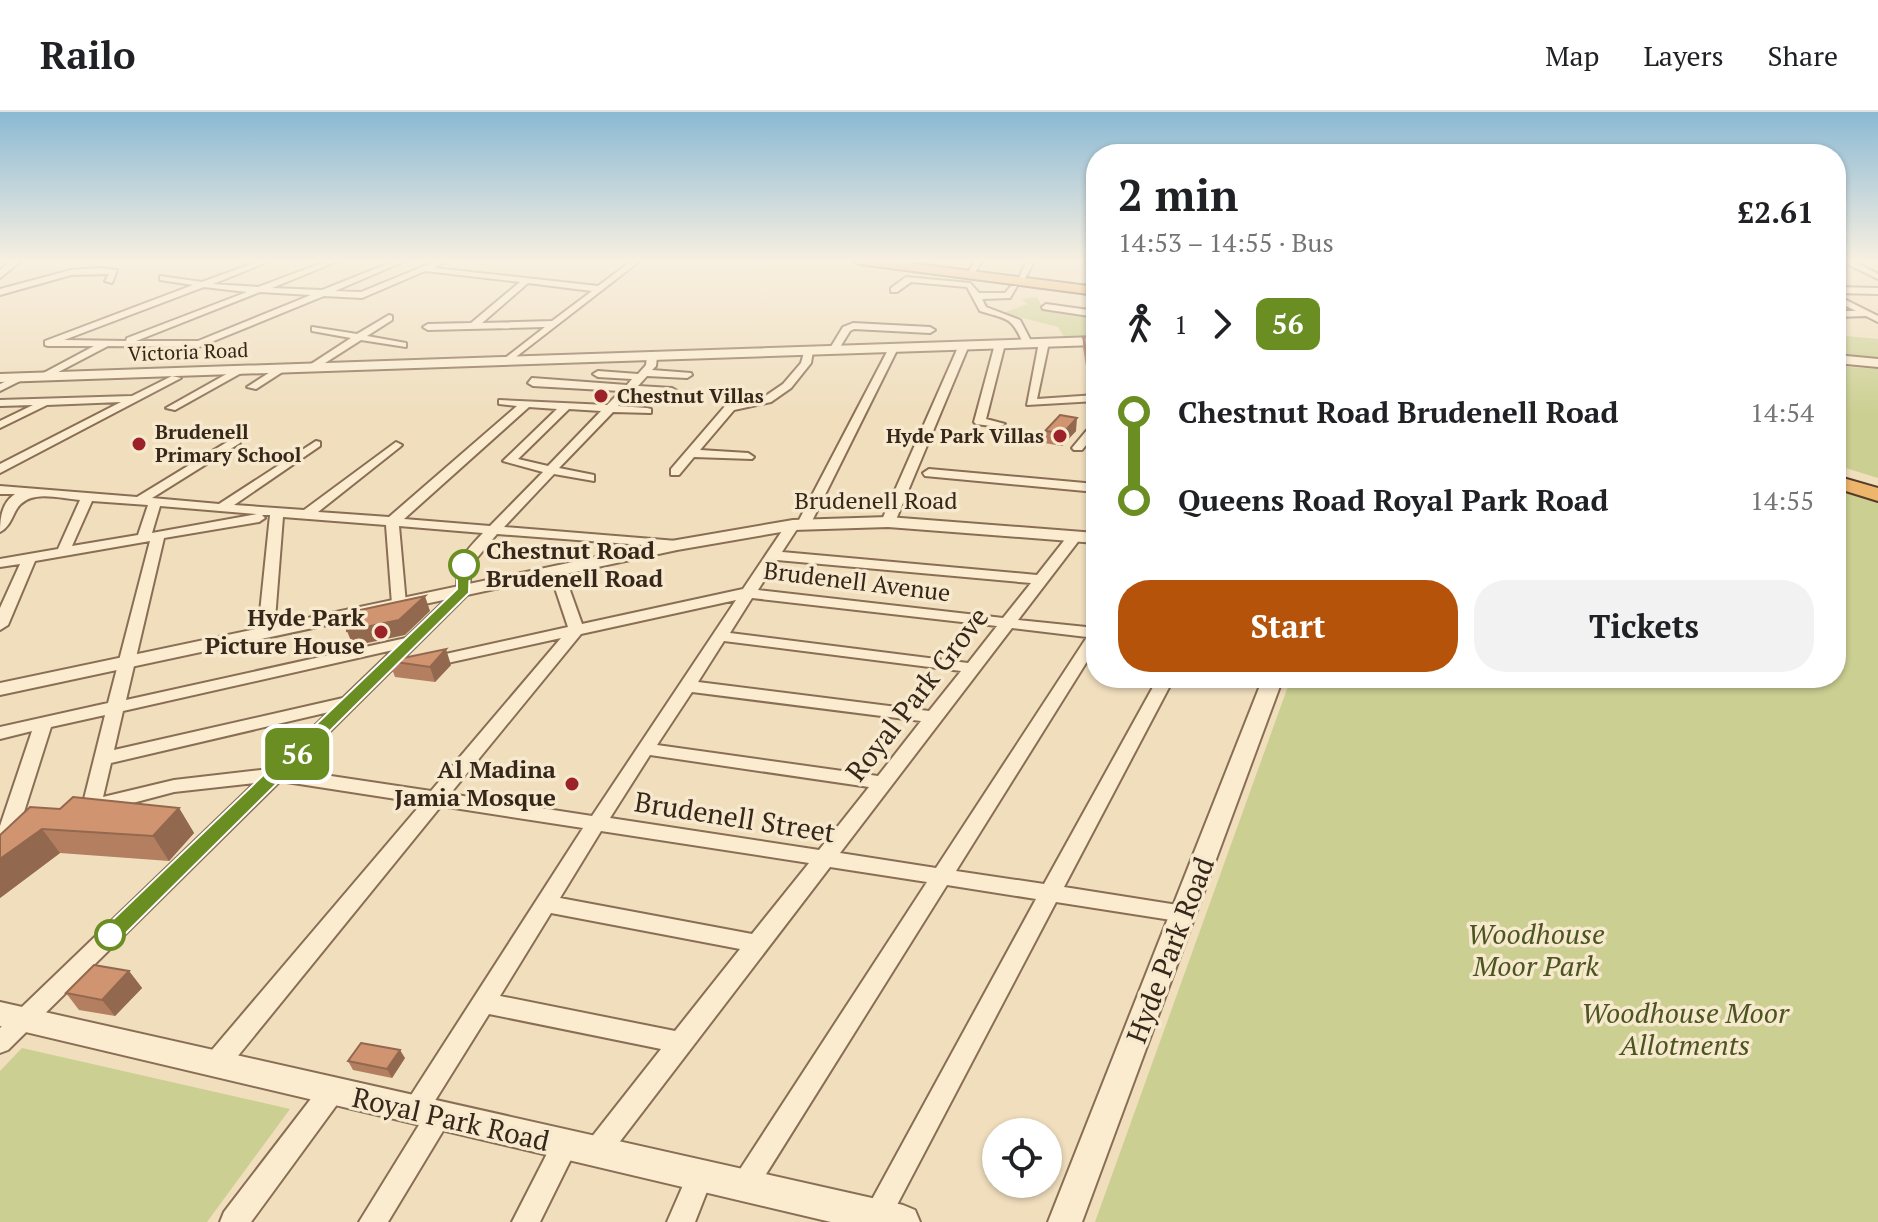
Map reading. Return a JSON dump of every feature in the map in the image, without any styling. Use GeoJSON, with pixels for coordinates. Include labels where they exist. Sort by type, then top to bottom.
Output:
{"type":"FeatureCollection","features":[{"type":"Feature","properties":{"kind":"highway"},"geometry":{"type":"LineString","coordinates":[[1846,478],[1878,488]]}},
{"type":"Feature","properties":{"kind":"highway"},"geometry":{"type":"LineString","coordinates":[[1846,485],[1878,495]]}},
{"type":"Feature","properties":{"kind":"street"},"geometry":{"type":"LineString","coordinates":[[127,312],[48,343],[199,344],[276,312]]}},
{"type":"Feature","properties":{"kind":"street"},"geometry":{"type":"LineString","coordinates":[[121,344],[201,312]]}},
{"type":"Feature","properties":{"kind":"street"},"geometry":{"type":"LineString","coordinates":[[473,326],[490,312]]}},
{"type":"Feature","properties":{"kind":"street"},"geometry":{"type":"LineString","coordinates":[[508,360],[569,312]]}},
{"type":"Feature","properties":{"kind":"street"},"geometry":{"type":"LineString","coordinates":[[993,312],[1021,323],[1027,343]]}},
{"type":"Feature","properties":{"kind":"street"},"geometry":{"type":"LineString","coordinates":[[1846,315],[1874,317]]}},
{"type":"Feature","properties":{"kind":"street"},"geometry":{"type":"LineString","coordinates":[[310,368],[389,318]]}},
{"type":"Feature","properties":{"kind":"street"},"geometry":{"type":"LineString","coordinates":[[428,327],[553,324]]}},
{"type":"Feature","properties":{"kind":"street"},"geometry":{"type":"LineString","coordinates":[[834,350],[846,329],[853,326],[930,330]]}},
{"type":"Feature","properties":{"kind":"street"},"geometry":{"type":"LineString","coordinates":[[315,329],[403,345]]}},
{"type":"Feature","properties":{"kind":"street","name":"Victoria Road"},"geometry":{"type":"LineString","coordinates":[[0,378],[1086,341]]}},
{"type":"Feature","properties":{"kind":"street"},"geometry":{"type":"LineString","coordinates":[[1044,342],[1031,403],[1086,399]]}},
{"type":"Feature","properties":{"kind":"street"},"geometry":{"type":"LineString","coordinates":[[41,377],[107,344]]}},
{"type":"Feature","properties":{"kind":"street"},"geometry":{"type":"LineString","coordinates":[[999,424],[980,422],[1000,344]]}},
{"type":"Feature","properties":{"kind":"street"},"geometry":{"type":"LineString","coordinates":[[888,522],[964,345]]}},
{"type":"Feature","properties":{"kind":"street"},"geometry":{"type":"LineString","coordinates":[[373,1222],[483,1003],[718,636],[798,524],[893,348]]}},
{"type":"Feature","properties":{"kind":"street"},"geometry":{"type":"LineString","coordinates":[[675,472],[730,407],[774,397],[806,363],[808,351]]}},
{"type":"Feature","properties":{"kind":"street"},"geometry":{"type":"LineString","coordinates":[[7,1026],[277,774],[464,590],[464,565],[492,530],[651,366],[652,356]]}},
{"type":"Feature","properties":{"kind":"street"},"geometry":{"type":"LineString","coordinates":[[1846,360],[1878,363]]}},
{"type":"Feature","properties":{"kind":"street"},"geometry":{"type":"LineString","coordinates":[[252,387],[282,369]]}},
{"type":"Feature","properties":{"kind":"street"},"geometry":{"type":"LineString","coordinates":[[171,408],[239,370]]}},
{"type":"Feature","properties":{"kind":"street"},"geometry":{"type":"LineString","coordinates":[[598,374],[687,375]]}},
{"type":"Feature","properties":{"kind":"street"},"geometry":{"type":"LineString","coordinates":[[0,388],[23,377]]}},
{"type":"Feature","properties":{"kind":"street"},"geometry":{"type":"LineString","coordinates":[[0,469],[176,378]]}},
{"type":"Feature","properties":{"kind":"street"},"geometry":{"type":"LineString","coordinates":[[536,380],[533,383],[672,391]]}},
{"type":"Feature","properties":{"kind":"street"},"geometry":{"type":"LineString","coordinates":[[0,403],[134,399]]}},
{"type":"Feature","properties":{"kind":"street"},"geometry":{"type":"LineString","coordinates":[[0,425],[49,402]]}},
{"type":"Feature","properties":{"kind":"street"},"geometry":{"type":"LineString","coordinates":[[503,402],[647,411]]}},
{"type":"Feature","properties":{"kind":"street"},"geometry":{"type":"LineString","coordinates":[[392,522],[526,404]]}},
{"type":"Feature","properties":{"kind":"street"},"geometry":{"type":"LineString","coordinates":[[566,406],[509,461],[590,478]]}},
{"type":"Feature","properties":{"kind":"street"},"geometry":{"type":"LineString","coordinates":[[1078,448],[1086,438]]}},
{"type":"Feature","properties":{"kind":"street"},"geometry":{"type":"LineString","coordinates":[[139,501],[236,441]]}},
{"type":"Feature","properties":{"kind":"street"},"geometry":{"type":"LineString","coordinates":[[221,508],[316,444]]}},
{"type":"Feature","properties":{"kind":"street"},"geometry":{"type":"LineString","coordinates":[[306,515],[396,445]]}},
{"type":"Feature","properties":{"kind":"street"},"geometry":{"type":"LineString","coordinates":[[693,453],[748,457]]}},
{"type":"Feature","properties":{"kind":"street"},"geometry":{"type":"LineString","coordinates":[[0,462],[14,462]]}},
{"type":"Feature","properties":{"kind":"street"},"geometry":{"type":"LineString","coordinates":[[929,473],[1086,487]]}},
{"type":"Feature","properties":{"kind":"street"},"geometry":{"type":"LineString","coordinates":[[0,528],[15,499],[14,491],[677,545]]}},
{"type":"Feature","properties":{"kind":"street"},"geometry":{"type":"LineString","coordinates":[[63,552],[87,497]]}},
{"type":"Feature","properties":{"kind":"street"},"geometry":{"type":"LineString","coordinates":[[155,503],[151,537],[102,759],[349,702]]}},
{"type":"Feature","properties":{"kind":"street"},"geometry":{"type":"LineString","coordinates":[[0,563],[281,514]]}},
{"type":"Feature","properties":{"kind":"street"},"geometry":{"type":"LineString","coordinates":[[266,632],[281,514]]}},
{"type":"Feature","properties":{"kind":"street"},"geometry":{"type":"LineString","coordinates":[[392,522],[399,604]]}},
{"type":"Feature","properties":{"kind":"street","name":"Brudenell Road"},"geometry":{"type":"LineString","coordinates":[[0,689],[677,545],[798,524],[888,522],[1086,537]]}},
{"type":"Feature","properties":{"kind":"street","name":"Royal Park Grove"},"geometry":{"type":"LineString","coordinates":[[596,1152],[1075,536]]}},
{"type":"Feature","properties":{"kind":"street"},"geometry":{"type":"LineString","coordinates":[[773,555],[1042,580]]}},
{"type":"Feature","properties":{"kind":"street"},"geometry":{"type":"LineString","coordinates":[[0,625],[29,558]]}},
{"type":"Feature","properties":{"kind":"street"},"geometry":{"type":"LineString","coordinates":[[215,1065],[576,630],[560,582]]}},
{"type":"Feature","properties":{"kind":"street","name":"Brudenell Avenue"},"geometry":{"type":"LineString","coordinates":[[380,673],[747,593],[1086,633]]}},
{"type":"Feature","properties":{"kind":"street"},"geometry":{"type":"LineString","coordinates":[[718,636],[973,668]]}},
{"type":"Feature","properties":{"kind":"street"},"geometry":{"type":"LineString","coordinates":[[0,733],[414,641]]}},
{"type":"Feature","properties":{"kind":"street"},"geometry":{"type":"LineString","coordinates":[[744,1186],[1086,650]]}},
{"type":"Feature","properties":{"kind":"street"},"geometry":{"type":"LineString","coordinates":[[687,686],[933,717]]}},
{"type":"Feature","properties":{"kind":"street"},"geometry":{"type":"LineString","coordinates":[[890,1219],[1050,893],[1161,688]]}},
{"type":"Feature","properties":{"kind":"street","name":"Hyde Park Road"},"geometry":{"type":"LineString","coordinates":[[1065,1222],[1269,688]]}},
{"type":"Feature","properties":{"kind":"street"},"geometry":{"type":"LineString","coordinates":[[7,834],[43,724]]}},
{"type":"Feature","properties":{"kind":"street"},"geometry":{"type":"LineString","coordinates":[[646,749],[882,783]]}},
{"type":"Feature","properties":{"kind":"street","name":"Brudenell Street"},"geometry":{"type":"LineString","coordinates":[[102,759],[91,807],[174,786],[277,774],[1184,914]]}},
{"type":"Feature","properties":{"kind":"street"},"geometry":{"type":"LineString","coordinates":[[546,904],[758,944]]}},
{"type":"Feature","properties":{"kind":"street"},"geometry":{"type":"LineString","coordinates":[[483,1003],[681,1043]]}},
{"type":"Feature","properties":{"kind":"street","name":"Royal Park Road"},"geometry":{"type":"LineString","coordinates":[[7,1026],[215,1065],[332,1091],[744,1186],[830,1214],[890,1219]]}},
{"type":"Feature","properties":{"kind":"street"},"geometry":{"type":"LineString","coordinates":[[234,1222],[332,1091]]}},
{"type":"Feature","properties":{"kind":"street"},"geometry":{"type":"LineString","coordinates":[[526,1222],[565,1145]]}},
{"type":"Feature","properties":{"kind":"street"},"geometry":{"type":"LineString","coordinates":[[681,1222],[700,1176]]}},
{"type":"Feature","properties":{"kind":"green space"},"geometry":{"type":"Polygon","coordinates":[[[1086,312],[1086,336],[1064,337],[1058,327],[1003,313],[1086,312]]]}},
{"type":"Feature","properties":{"kind":"green space"},"geometry":{"type":"Polygon","coordinates":[[[1846,336],[1878,339],[1878,360],[1846,357],[1846,336]]]}},
{"type":"Feature","properties":{"kind":"green space"},"geometry":{"type":"Polygon","coordinates":[[[1846,367],[1878,369],[1878,478],[1846,468],[1846,367]]]}},
{"type":"Feature","properties":{"kind":"green space","name":"Woodhouse Moor Park"},"geometry":{"type":"Polygon","coordinates":[[[1846,491],[1878,501],[1878,1222],[1095,1222],[1287,688],[1846,688],[1846,491]]]}},
{"type":"Feature","properties":{"kind":"green space"},"geometry":{"type":"Polygon","coordinates":[[[22,1048],[290,1109],[207,1222],[0,1222],[0,1071],[22,1048]]]}},
{"type":"Feature","properties":{"kind":"building"},"geometry":{"type":"Polygon","coordinates":[[[1060,415],[1077,418],[1063,433],[1045,431],[1060,415]]]}},
{"type":"Feature","properties":{"kind":"building"},"geometry":{"type":"Polygon","coordinates":[[[425,596],[399,620],[347,631],[346,613],[425,596]]]}},
{"type":"Feature","properties":{"kind":"building"},"geometry":{"type":"Polygon","coordinates":[[[446,649],[430,667],[389,661],[446,649]]]}},
{"type":"Feature","properties":{"kind":"building"},"geometry":{"type":"Polygon","coordinates":[[[73,797],[179,808],[153,836],[42,829],[0,859],[0,835],[30,807],[60,809],[73,797]]]}},
{"type":"Feature","properties":{"kind":"building"},"geometry":{"type":"Polygon","coordinates":[[[94,965],[129,971],[102,1000],[66,993],[94,965]]]}},
{"type":"Feature","properties":{"kind":"building"},"geometry":{"type":"Polygon","coordinates":[[[361,1043],[400,1050],[387,1069],[348,1061],[361,1043]]]}},
{"type":"Feature","properties":{"kind":"bus line","name":"56"},"geometry":{"type":"LineString","coordinates":[[110,935],[464,590],[464,565]]}},
{"type":"Feature","properties":{"kind":"place","name":"Chestnut Villas"},"geometry":{"type":"Point","coordinates":[601,396]}},
{"type":"Feature","properties":{"kind":"place","name":"Hyde Park Villas"},"geometry":{"type":"Point","coordinates":[1060,436]}},
{"type":"Feature","properties":{"kind":"place","name":"Brudenell Primary School"},"geometry":{"type":"Point","coordinates":[139,444]}},
{"type":"Feature","properties":{"kind":"place","name":"Chestnut Road Brudenell Road"},"geometry":{"type":"Point","coordinates":[464,565]}},
{"type":"Feature","properties":{"kind":"place","name":"Hyde Park Picture House"},"geometry":{"type":"Point","coordinates":[381,632]}},
{"type":"Feature","properties":{"kind":"place","name":"Al Madina Jamia Mosque"},"geometry":{"type":"Point","coordinates":[572,784]}},
{"type":"Feature","properties":{"kind":"park label","name":"Woodhouse Moor Allotments"},"geometry":{"type":"Point","coordinates":[1685,1029]}}]}
